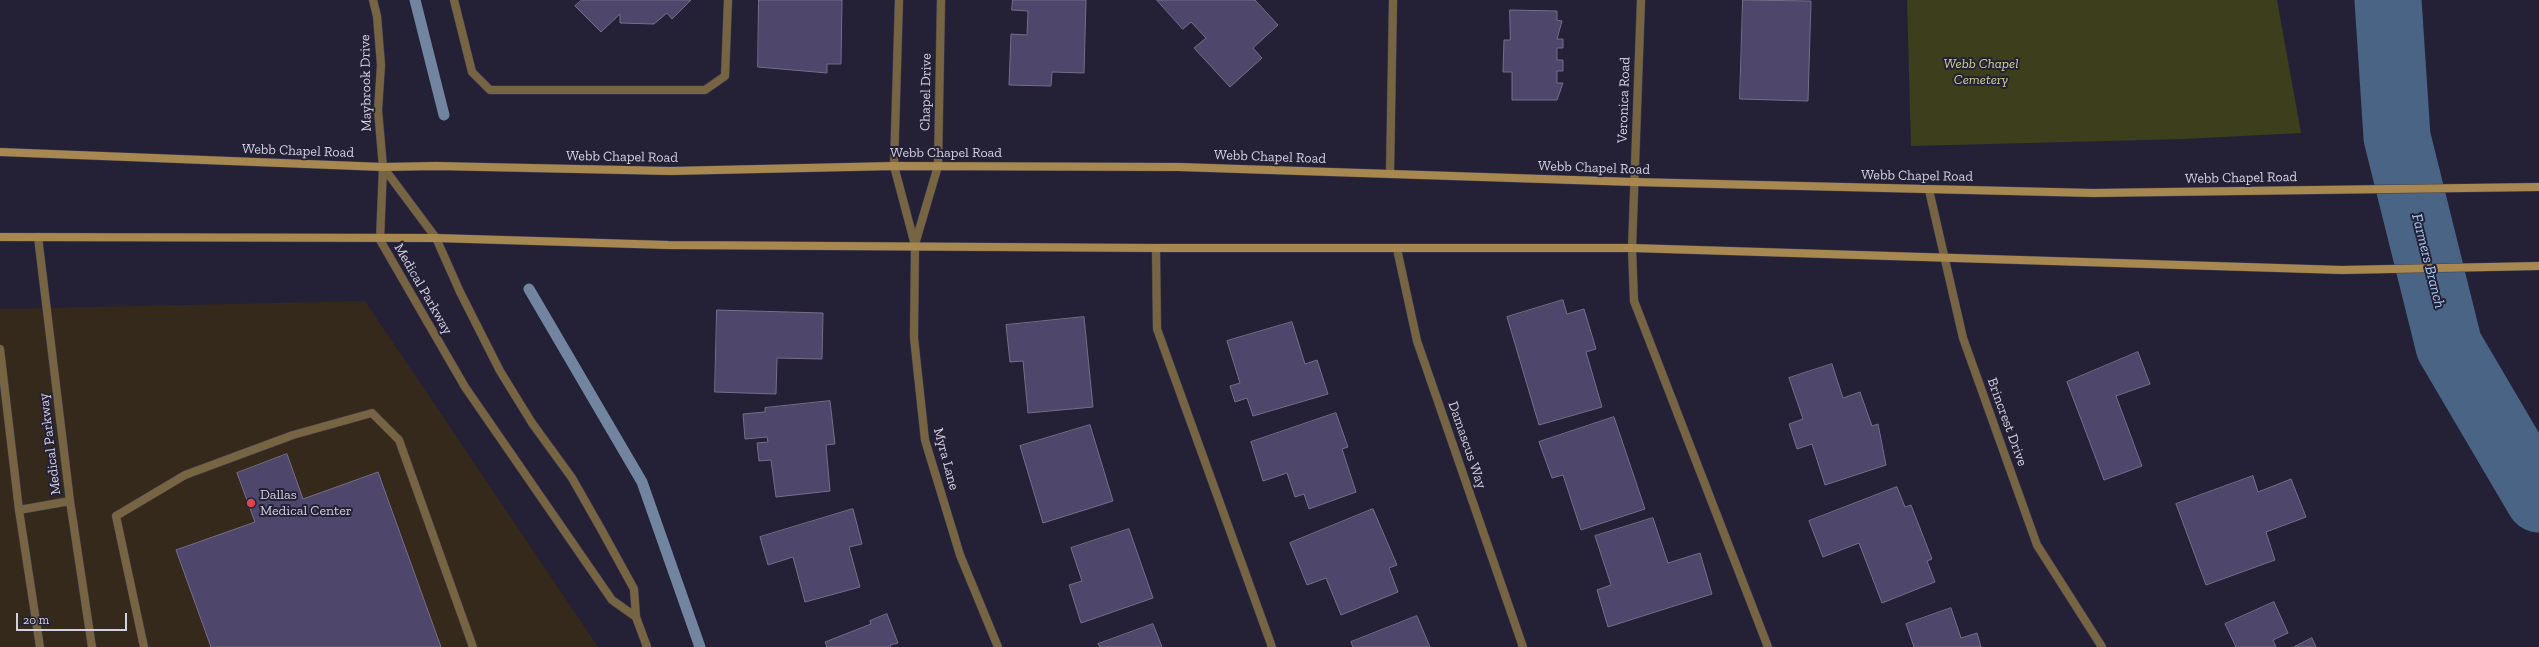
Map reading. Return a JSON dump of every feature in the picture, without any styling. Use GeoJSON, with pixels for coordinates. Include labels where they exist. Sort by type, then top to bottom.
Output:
{"type":"FeatureCollection","features":[{"type":"Feature","properties":{"kind":"main road","name":"Webb Chapel Road"},"geometry":{"type":"LineString","coordinates":[[0,152],[383,167],[436,166],[671,171],[894,166],[1179,167],[1634,182],[2092,193],[2539,187]]}},
{"type":"Feature","properties":{"kind":"main road"},"geometry":{"type":"LineString","coordinates":[[0,237],[380,240],[436,238],[668,245],[915,245],[1397,249],[1632,248],[1945,259],[2342,270],[2539,266]]}},
{"type":"Feature","properties":{"kind":"street","name":"Maybrook Drive"},"geometry":{"type":"LineString","coordinates":[[373,0],[377,16],[381,65],[378,110],[383,167]]}},
{"type":"Feature","properties":{"kind":"street"},"geometry":{"type":"LineString","coordinates":[[454,0],[472,72],[490,90],[705,90],[725,76],[728,0]]}},
{"type":"Feature","properties":{"kind":"street"},"geometry":{"type":"LineString","coordinates":[[899,0],[894,166],[915,245]]}},
{"type":"Feature","properties":{"kind":"street","name":"Chapel Drive"},"geometry":{"type":"LineString","coordinates":[[915,245],[938,166],[941,0]]}},
{"type":"Feature","properties":{"kind":"street"},"geometry":{"type":"LineString","coordinates":[[1390,174],[1393,0]]}},
{"type":"Feature","properties":{"kind":"street","name":"Veronica Road"},"geometry":{"type":"LineString","coordinates":[[1641,0],[1632,248],[1634,301],[1768,647]]}},
{"type":"Feature","properties":{"kind":"street","name":"Medical Parkway"},"geometry":{"type":"LineString","coordinates":[[383,167],[436,238],[460,292],[500,371],[532,423],[572,478],[634,589],[636,617],[647,647]]}},
{"type":"Feature","properties":{"kind":"street","name":"Medical Parkway"},"geometry":{"type":"LineString","coordinates":[[383,167],[380,240],[465,387],[612,600],[636,617]]}},
{"type":"Feature","properties":{"kind":"street","name":"Brincrest Drive"},"geometry":{"type":"LineString","coordinates":[[1929,190],[1963,338],[2037,545],[2102,647]]}},
{"type":"Feature","properties":{"kind":"street","name":"Medical Parkway"},"geometry":{"type":"LineString","coordinates":[[38,237],[70,501],[92,647]]}},
{"type":"Feature","properties":{"kind":"street","name":"Myra Lane"},"geometry":{"type":"LineString","coordinates":[[915,245],[914,338],[925,440],[960,555],[998,647]]}},
{"type":"Feature","properties":{"kind":"street"},"geometry":{"type":"LineString","coordinates":[[1156,248],[1157,329],[1272,647]]}},
{"type":"Feature","properties":{"kind":"street","name":"Damascus Way"},"geometry":{"type":"LineString","coordinates":[[1397,249],[1417,341],[1523,647]]}},
{"type":"Feature","properties":{"kind":"street"},"geometry":{"type":"LineString","coordinates":[[0,349],[19,510],[40,647]]}},
{"type":"Feature","properties":{"kind":"street"},"geometry":{"type":"LineString","coordinates":[[144,647],[116,516],[185,475],[293,435],[372,414],[399,440],[473,647]]}},
{"type":"Feature","properties":{"kind":"street"},"geometry":{"type":"LineString","coordinates":[[19,510],[70,501]]}},
{"type":"Feature","properties":{"kind":"shaded area","name":"Dallas Medical Center"},"geometry":{"type":"Polygon","coordinates":[[[365,301],[598,647],[0,647],[0,309],[365,301]]]}},
{"type":"Feature","properties":{"kind":"green space","name":"Webb Chapel Cemetery"},"geometry":{"type":"Polygon","coordinates":[[[1907,0],[2277,0],[2301,133],[2183,139],[1911,146],[1907,0]]]}},
{"type":"Feature","properties":{"kind":"building"},"geometry":{"type":"Polygon","coordinates":[[[582,0],[691,0],[672,19],[667,13],[654,24],[620,23],[620,14],[601,32],[575,6],[582,0]]]}},
{"type":"Feature","properties":{"kind":"building"},"geometry":{"type":"Polygon","coordinates":[[[759,0],[842,0],[841,64],[827,64],[827,73],[758,67],[759,0]]]}},
{"type":"Feature","properties":{"kind":"building"},"geometry":{"type":"Polygon","coordinates":[[[1013,0],[1086,0],[1084,73],[1052,72],[1051,86],[1009,85],[1011,34],[1027,35],[1028,11],[1012,10],[1013,0]]]}},
{"type":"Feature","properties":{"kind":"building"},"geometry":{"type":"Polygon","coordinates":[[[1157,0],[1255,0],[1278,25],[1253,48],[1262,58],[1230,87],[1194,48],[1206,38],[1191,22],[1183,29],[1157,0]]]}},
{"type":"Feature","properties":{"kind":"building"},"geometry":{"type":"Polygon","coordinates":[[[1743,0],[1811,1],[1808,101],[1740,99],[1743,0]]]}},
{"type":"Feature","properties":{"kind":"building"},"geometry":{"type":"Polygon","coordinates":[[[1510,10],[1557,11],[1557,20],[1562,21],[1557,39],[1563,39],[1563,48],[1557,48],[1557,60],[1563,60],[1563,71],[1557,71],[1557,83],[1563,83],[1557,100],[1512,100],[1512,72],[1503,72],[1504,40],[1510,40],[1510,10]]]}},
{"type":"Feature","properties":{"kind":"building"},"geometry":{"type":"Polygon","coordinates":[[[1563,300],[1567,314],[1584,309],[1596,349],[1586,352],[1602,407],[1539,425],[1507,317],[1563,300]]]}},
{"type":"Feature","properties":{"kind":"building"},"geometry":{"type":"Polygon","coordinates":[[[717,310],[823,313],[822,359],[777,358],[776,394],[715,392],[717,310]]]}},
{"type":"Feature","properties":{"kind":"building"},"geometry":{"type":"Polygon","coordinates":[[[1084,317],[1093,407],[1028,413],[1023,361],[1010,362],[1006,325],[1084,317]]]}},
{"type":"Feature","properties":{"kind":"building"},"geometry":{"type":"Polygon","coordinates":[[[1292,322],[1305,364],[1317,360],[1328,394],[1253,416],[1247,398],[1235,402],[1230,386],[1240,383],[1227,341],[1292,322]]]}},
{"type":"Feature","properties":{"kind":"building"},"geometry":{"type":"Polygon","coordinates":[[[2138,352],[2150,384],[2116,396],[2142,466],[2104,480],[2067,382],[2138,352]]]}},
{"type":"Feature","properties":{"kind":"building"},"geometry":{"type":"Polygon","coordinates":[[[1832,364],[1843,398],[1860,392],[1872,426],[1878,424],[1886,465],[1825,485],[1812,444],[1797,449],[1789,424],[1803,419],[1789,378],[1832,364]]]}},
{"type":"Feature","properties":{"kind":"building"},"geometry":{"type":"Polygon","coordinates":[[[830,401],[835,444],[826,445],[830,491],[776,497],[771,460],[759,461],[757,443],[768,442],[767,437],[745,439],[743,414],[765,412],[765,408],[830,401]]]}},
{"type":"Feature","properties":{"kind":"building"},"geometry":{"type":"Polygon","coordinates":[[[1336,413],[1348,447],[1342,449],[1356,492],[1309,509],[1304,494],[1295,497],[1287,473],[1263,481],[1251,442],[1336,413]]]}},
{"type":"Feature","properties":{"kind":"building"},"geometry":{"type":"Polygon","coordinates":[[[1614,417],[1645,509],[1581,530],[1563,475],[1552,478],[1539,442],[1614,417]]]}},
{"type":"Feature","properties":{"kind":"building"},"geometry":{"type":"Polygon","coordinates":[[[1090,425],[1113,501],[1043,523],[1020,446],[1090,425]]]}},
{"type":"Feature","properties":{"kind":"building"},"geometry":{"type":"Polygon","coordinates":[[[287,454],[303,499],[378,472],[441,647],[211,647],[176,550],[255,522],[237,473],[287,454]]]}},
{"type":"Feature","properties":{"kind":"building"},"geometry":{"type":"Polygon","coordinates":[[[2253,476],[2258,492],[2291,479],[2306,517],[2266,532],[2275,560],[2206,585],[2176,504],[2253,476]]]}},
{"type":"Feature","properties":{"kind":"building"},"geometry":{"type":"Polygon","coordinates":[[[1897,487],[1905,507],[1911,505],[1932,559],[1927,561],[1935,582],[1882,603],[1859,543],[1823,557],[1809,521],[1897,487]]]}},
{"type":"Feature","properties":{"kind":"building"},"geometry":{"type":"Polygon","coordinates":[[[853,509],[862,544],[849,547],[860,587],[805,602],[793,557],[768,565],[760,537],[853,509]]]}},
{"type":"Feature","properties":{"kind":"building"},"geometry":{"type":"Polygon","coordinates":[[[1373,509],[1397,565],[1389,568],[1398,592],[1341,615],[1326,578],[1307,585],[1290,543],[1373,509]]]}},
{"type":"Feature","properties":{"kind":"building"},"geometry":{"type":"Polygon","coordinates":[[[1653,518],[1668,563],[1700,553],[1712,594],[1608,627],[1597,590],[1611,585],[1595,536],[1653,518]]]}},
{"type":"Feature","properties":{"kind":"building"},"geometry":{"type":"Polygon","coordinates":[[[1129,529],[1153,598],[1081,623],[1069,585],[1082,581],[1071,548],[1129,529]]]}},
{"type":"Feature","properties":{"kind":"building"},"geometry":{"type":"Polygon","coordinates":[[[2274,602],[2288,633],[2273,640],[2276,647],[2236,647],[2225,624],[2274,602]]]}},
{"type":"Feature","properties":{"kind":"building"},"geometry":{"type":"Polygon","coordinates":[[[1951,608],[1961,638],[1977,633],[1981,647],[1914,647],[1906,624],[1951,608]]]}},
{"type":"Feature","properties":{"kind":"building"},"geometry":{"type":"Polygon","coordinates":[[[887,614],[898,643],[890,645],[891,647],[827,647],[825,642],[871,624],[870,621],[887,614]]]}},
{"type":"Feature","properties":{"kind":"building"},"geometry":{"type":"Polygon","coordinates":[[[1417,616],[1430,647],[1353,647],[1351,642],[1417,616]]]}},
{"type":"Feature","properties":{"kind":"building"},"geometry":{"type":"Polygon","coordinates":[[[1153,624],[1162,647],[1100,647],[1098,644],[1153,624]]]}},
{"type":"Feature","properties":{"kind":"building"},"geometry":{"type":"Polygon","coordinates":[[[2312,638],[2316,647],[2294,647],[2312,638]]]}},
{"type":"Feature","properties":{"kind":"waterway"},"geometry":{"type":"LineString","coordinates":[[415,0],[444,115]]}},
{"type":"Feature","properties":{"kind":"waterway","name":"Farmers Branch"},"geometry":{"type":"LineString","coordinates":[[2388,0],[2397,137],[2449,346],[2539,499]]}},
{"type":"Feature","properties":{"kind":"waterway"},"geometry":{"type":"LineString","coordinates":[[529,289],[642,482],[700,647]]}},
{"type":"Feature","properties":{"kind":"place","name":"Dallas Medical Center"},"geometry":{"type":"Point","coordinates":[251,503]}}]}
